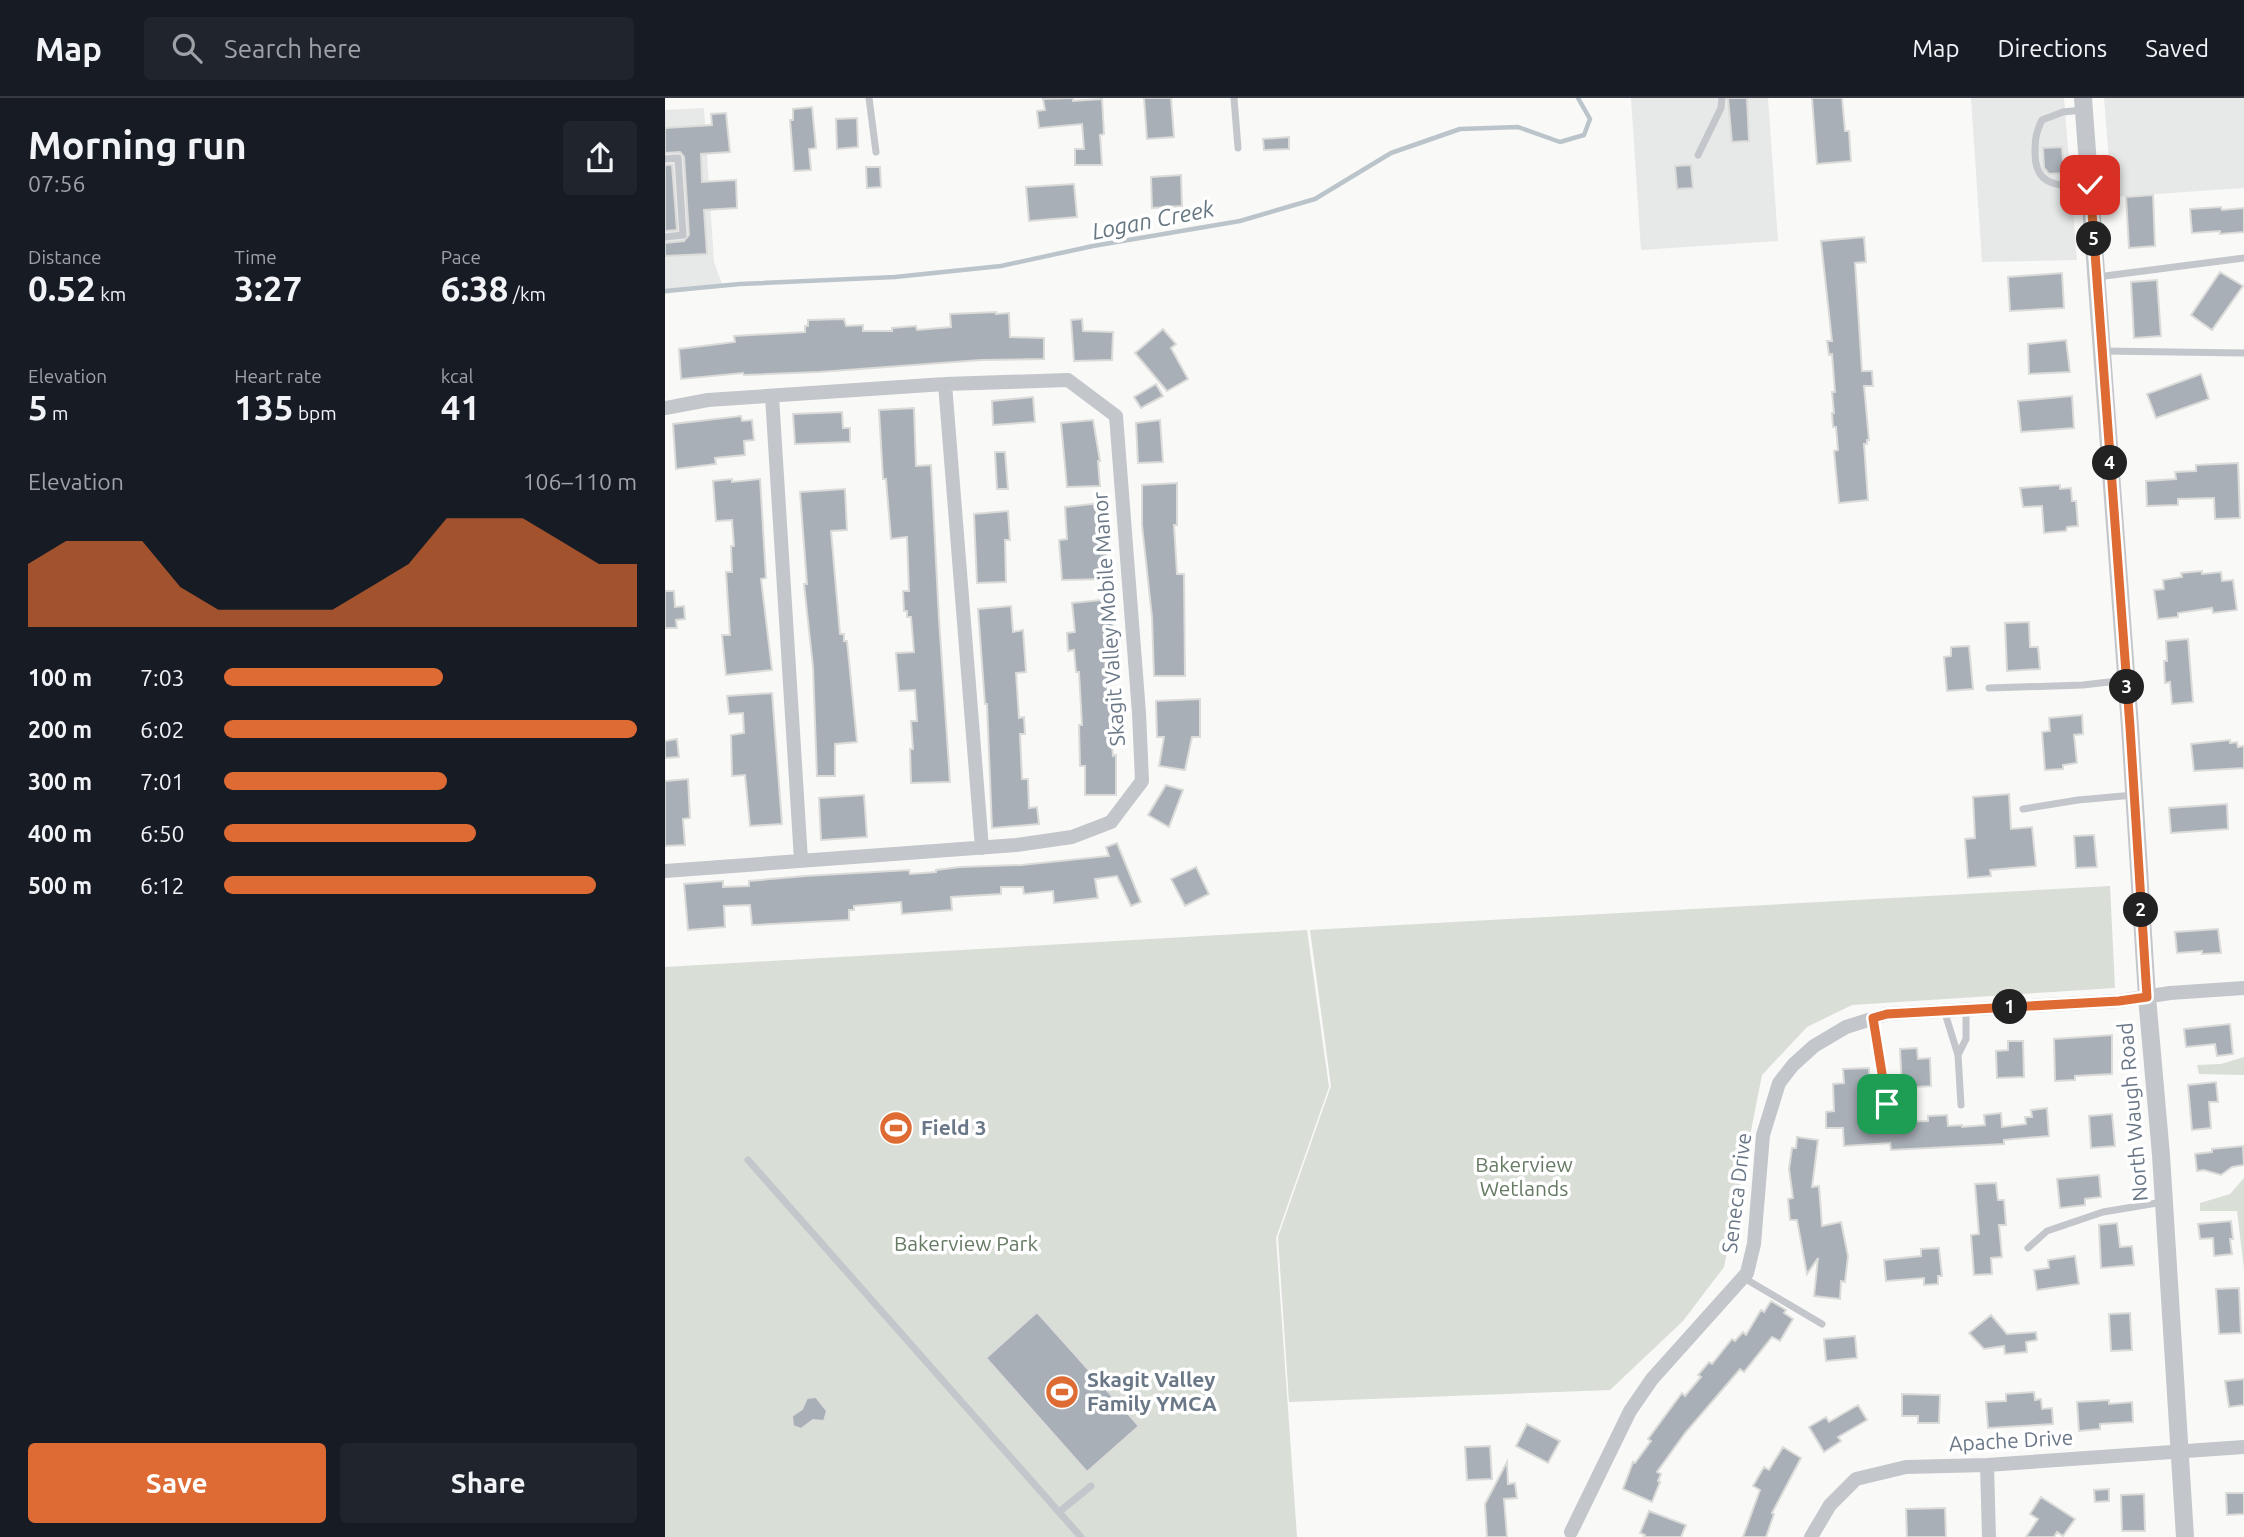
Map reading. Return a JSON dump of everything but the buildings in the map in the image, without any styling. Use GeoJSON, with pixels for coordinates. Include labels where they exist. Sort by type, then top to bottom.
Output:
{"type":"FeatureCollection","features":[{"type":"Feature","properties":{"kind":"street","name":"North Waugh Road"},"geometry":{"type":"LineString","coordinates":[[2083,104],[2127,680],[2185,1537]]}},
{"type":"Feature","properties":{"kind":"street","name":"Skagit Valley Mobile Manor"},"geometry":{"type":"LineString","coordinates":[[665,408],[708,400],[945,384],[1068,380],[1116,416],[1142,781],[1111,822],[1072,837],[982,848],[665,871]]}},
{"type":"Feature","properties":{"kind":"street"},"geometry":{"type":"LineString","coordinates":[[945,384],[982,848]]}},
{"type":"Feature","properties":{"kind":"street"},"geometry":{"type":"LineString","coordinates":[[772,396],[801,860]]}},
{"type":"Feature","properties":{"kind":"street","name":"Seneca Drive"},"geometry":{"type":"LineString","coordinates":[[1571,1532],[1630,1411],[1652,1379],[1747,1273],[1754,1244],[1763,1135],[1779,1083],[1793,1065],[1814,1046],[1846,1027],[1887,1014],[2119,1001],[2170,993],[2244,988]]}},
{"type":"Feature","properties":{"kind":"street","name":"Apache Drive"},"geometry":{"type":"LineString","coordinates":[[1811,1537],[1830,1505],[1856,1479],[1906,1467],[1987,1465],[2244,1447]]}},
{"type":"Feature","properties":{"kind":"street"},"geometry":{"type":"LineString","coordinates":[[1987,1465],[1989,1537]]}},
{"type":"Feature","properties":{"kind":"lane"},"geometry":{"type":"LineString","coordinates":[[869,98],[876,152]]}},
{"type":"Feature","properties":{"kind":"lane"},"geometry":{"type":"LineString","coordinates":[[1234,98],[1238,148]]}},
{"type":"Feature","properties":{"kind":"lane"},"geometry":{"type":"LineString","coordinates":[[1698,155],[1721,108],[1722,98]]}},
{"type":"Feature","properties":{"kind":"lane"},"geometry":{"type":"LineString","coordinates":[[2083,104],[2042,120],[2035,134],[2035,164],[2043,178],[2055,185],[2090,185]]}},
{"type":"Feature","properties":{"kind":"lane"},"geometry":{"type":"LineString","coordinates":[[665,159],[678,158],[683,235],[665,237]]}},
{"type":"Feature","properties":{"kind":"lane"},"geometry":{"type":"LineString","coordinates":[[2097,277],[2244,258]]}},
{"type":"Feature","properties":{"kind":"lane"},"geometry":{"type":"LineString","coordinates":[[2102,351],[2244,352]]}},
{"type":"Feature","properties":{"kind":"lane"},"geometry":{"type":"LineString","coordinates":[[1989,688],[2083,685],[2127,680]]}},
{"type":"Feature","properties":{"kind":"lane"},"geometry":{"type":"LineString","coordinates":[[2023,808],[2134,795]]}},
{"type":"Feature","properties":{"kind":"lane"},"geometry":{"type":"LineString","coordinates":[[1958,1055],[1966,1039],[1966,1009]]}},
{"type":"Feature","properties":{"kind":"lane"},"geometry":{"type":"LineString","coordinates":[[1944,1010],[1958,1055],[1961,1104]]}},
{"type":"Feature","properties":{"kind":"lane"},"geometry":{"type":"LineString","coordinates":[[1873,1018],[1887,1104]]}},
{"type":"Feature","properties":{"kind":"lane"},"geometry":{"type":"LineString","coordinates":[[748,1160],[1081,1537]]}},
{"type":"Feature","properties":{"kind":"lane"},"geometry":{"type":"LineString","coordinates":[[2028,1248],[2047,1231],[2103,1212],[2164,1202]]}},
{"type":"Feature","properties":{"kind":"lane"},"geometry":{"type":"LineString","coordinates":[[1743,1277],[1822,1324]]}},
{"type":"Feature","properties":{"kind":"lane"},"geometry":{"type":"LineString","coordinates":[[1059,1512],[1091,1486]]}},
{"type":"Feature","properties":{"kind":"shaded area"},"geometry":{"type":"Polygon","coordinates":[[[1631,98],[1768,98],[1778,241],[1641,250],[1631,98]]]}},
{"type":"Feature","properties":{"kind":"shaded area"},"geometry":{"type":"Polygon","coordinates":[[[1971,98],[2064,98],[2077,260],[1982,262],[1971,98]]]}},
{"type":"Feature","properties":{"kind":"shaded area"},"geometry":{"type":"Polygon","coordinates":[[[2104,98],[2244,98],[2244,188],[2112,197],[2104,98]]]}},
{"type":"Feature","properties":{"kind":"shaded area"},"geometry":{"type":"Polygon","coordinates":[[[704,108],[714,262],[723,287],[665,294],[665,110],[704,108]]]}},
{"type":"Feature","properties":{"kind":"green space","name":"Bakerview Wetlands"},"geometry":{"type":"Polygon","coordinates":[[[2110,886],[2115,988],[1852,1005],[1807,1027],[1762,1075],[1724,1267],[1683,1321],[1610,1390],[1289,1402],[1278,1237],[1331,1086],[1310,930],[2110,886]]]}},
{"type":"Feature","properties":{"kind":"green space","name":"Bakerview Park"},"geometry":{"type":"Polygon","coordinates":[[[1307,930],[1329,1087],[1276,1238],[1297,1537],[665,1537],[665,967],[1307,930]]]}},
{"type":"Feature","properties":{"kind":"green space"},"geometry":{"type":"Polygon","coordinates":[[[2244,1057],[2244,1075],[2199,1074],[2197,1065],[2221,1064],[2244,1057]]]}},
{"type":"Feature","properties":{"kind":"green space"},"geometry":{"type":"Polygon","coordinates":[[[2244,1178],[2244,1269],[2237,1211],[2200,1211],[2200,1203],[2230,1194],[2244,1178]]]}},
{"type":"Feature","properties":{"kind":"waterway","name":"Logan Creek"},"geometry":{"type":"LineString","coordinates":[[665,291],[740,284],[895,277],[1001,266],[1093,246],[1240,221],[1315,199],[1391,153],[1460,129],[1518,127],[1560,142],[1584,135],[1590,119],[1578,98]]}},
{"type":"Feature","properties":{"kind":"place","name":"Field 3"},"geometry":{"type":"Point","coordinates":[896,1128]}},
{"type":"Feature","properties":{"kind":"place","name":"Skagit Valley Family YMCA"},"geometry":{"type":"Point","coordinates":[1062,1392]}},
{"type":"Feature","properties":{"kind":"route"},"geometry":{"type":"LineString","coordinates":[[1887,1104],[1873,1018],[1887,1014],[2119,1001],[2147,997],[2090,185]]}}]}
